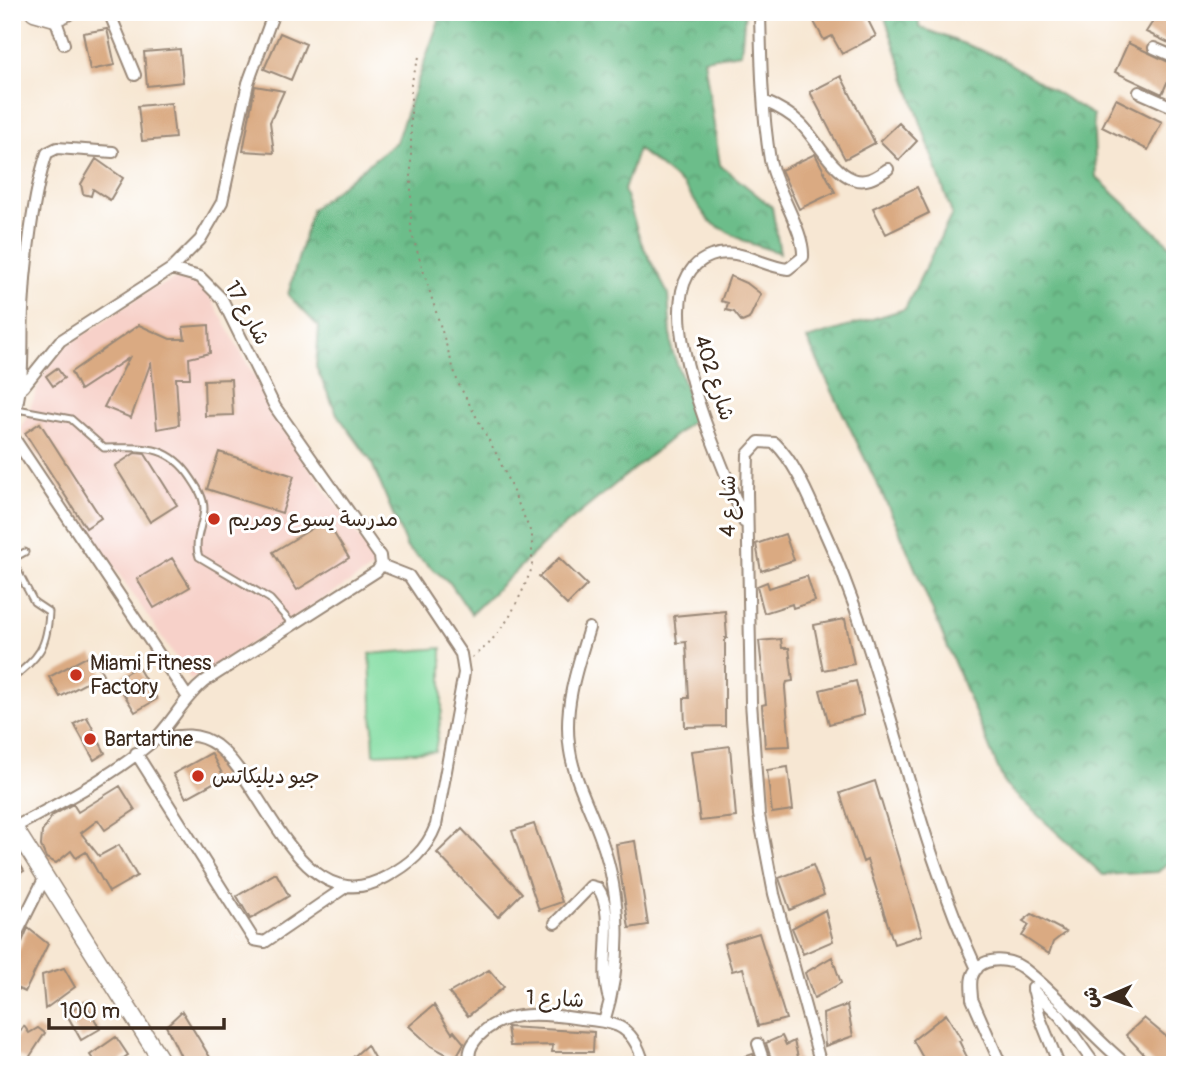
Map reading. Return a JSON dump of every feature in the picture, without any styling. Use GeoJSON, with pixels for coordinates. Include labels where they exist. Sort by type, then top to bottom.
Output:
{"type":"FeatureCollection","features":[{"type":"Feature","properties":{"kind":"street"},"geometry":{"type":"LineString","coordinates":[[34,12],[61,15],[64,44]]}},
{"type":"Feature","properties":{"kind":"street"},"geometry":{"type":"LineString","coordinates":[[110,12],[135,75]]}},
{"type":"Feature","properties":{"kind":"street"},"geometry":{"type":"LineString","coordinates":[[18,388],[60,341],[171,269],[200,240],[222,202],[248,83],[274,12]]}},
{"type":"Feature","properties":{"kind":"street","name":"شارع 402"},"geometry":{"type":"LineString","coordinates":[[747,534],[733,488],[685,366],[679,329],[685,283],[700,262],[709,256],[736,253],[788,269],[803,257],[804,248],[781,197],[771,162],[764,101],[760,12]]}},
{"type":"Feature","properties":{"kind":"street"},"geometry":{"type":"LineString","coordinates":[[1154,48],[1175,57]]}},
{"type":"Feature","properties":{"kind":"street"},"geometry":{"type":"LineString","coordinates":[[1139,92],[1175,108]]}},
{"type":"Feature","properties":{"kind":"street"},"geometry":{"type":"LineString","coordinates":[[764,101],[788,113],[852,178],[868,180],[888,169]]}},
{"type":"Feature","properties":{"kind":"street"},"geometry":{"type":"LineString","coordinates":[[12,422],[17,409],[27,262],[47,153],[57,148],[113,152]]}},
{"type":"Feature","properties":{"kind":"street","name":"شارع 17"},"geometry":{"type":"LineString","coordinates":[[171,269],[200,277],[222,299],[261,382],[306,453],[380,556],[381,565]]}},
{"type":"Feature","properties":{"kind":"street"},"geometry":{"type":"LineString","coordinates":[[12,435],[187,696]]}},
{"type":"Feature","properties":{"kind":"street","name":"شارع 4"},"geometry":{"type":"LineString","coordinates":[[821,1065],[761,840],[751,702],[747,534],[748,454],[759,442],[773,442],[792,464],[842,571],[882,684],[908,785],[939,876],[977,968]]}},
{"type":"Feature","properties":{"kind":"street"},"geometry":{"type":"LineString","coordinates":[[154,740],[188,734],[216,746],[234,765],[293,850],[321,874],[346,886],[373,884],[417,857],[430,842],[442,799],[464,673],[461,654],[409,576],[381,565],[377,571],[292,624],[187,696],[154,740],[96,783],[14,825],[44,879],[164,1065]]}},
{"type":"Feature","properties":{"kind":"street"},"geometry":{"type":"LineString","coordinates":[[589,628],[572,692],[569,744],[580,785],[606,854],[616,897],[617,964],[604,1022]]}},
{"type":"Feature","properties":{"kind":"street"},"geometry":{"type":"LineString","coordinates":[[136,753],[254,940],[265,942],[346,886]]}},
{"type":"Feature","properties":{"kind":"street"},"geometry":{"type":"LineString","coordinates":[[12,943],[44,879]]}},
{"type":"Feature","properties":{"kind":"street"},"geometry":{"type":"LineString","coordinates":[[555,923],[584,890],[591,886],[598,888],[605,910],[604,980],[610,1002]]}},
{"type":"Feature","properties":{"kind":"street"},"geometry":{"type":"LineString","coordinates":[[1001,1065],[972,999],[972,977],[984,963],[1005,961],[1022,967],[1126,1065]]}},
{"type":"Feature","properties":{"kind":"street"},"geometry":{"type":"LineString","coordinates":[[1032,977],[1040,1018],[1059,1065]]}},
{"type":"Feature","properties":{"kind":"street"},"geometry":{"type":"LineString","coordinates":[[1033,990],[1060,1016],[1095,1065]]}},
{"type":"Feature","properties":{"kind":"street","name":"شارع 1"},"geometry":{"type":"LineString","coordinates":[[471,1065],[468,1057],[471,1045],[486,1028],[514,1016],[540,1014],[618,1026],[631,1036],[644,1065]]}},
{"type":"Feature","properties":{"kind":"street"},"geometry":{"type":"LineString","coordinates":[[758,1044],[765,1065]]}},
{"type":"Feature","properties":{"kind":"lane"},"geometry":{"type":"LineString","coordinates":[[17,409],[71,419],[104,448],[153,450],[179,461],[200,491],[204,507],[196,550],[199,557],[270,599],[292,624]]}},
{"type":"Feature","properties":{"kind":"lane"},"geometry":{"type":"LineString","coordinates":[[12,679],[39,656],[46,641],[49,612],[34,602],[12,559],[25,552]]}},
{"type":"Feature","properties":{"kind":"path"},"geometry":{"type":"LineString","coordinates":[[419,57],[411,84],[411,231],[458,383],[498,457],[532,535],[532,568],[509,618],[488,645],[463,664]]}},
{"type":"Feature","properties":{"kind":"shaded area","name":"مدرسة يسوع ومريم"},"geometry":{"type":"Polygon","coordinates":[[[179,278],[202,286],[214,303],[283,429],[378,565],[191,680],[21,430],[44,373],[65,347],[152,289],[179,278]]]}},
{"type":"Feature","properties":{"kind":"green space"},"geometry":{"type":"Polygon","coordinates":[[[442,12],[745,12],[741,53],[704,59],[720,165],[772,207],[780,253],[746,242],[710,222],[683,185],[638,149],[624,190],[641,242],[668,294],[672,350],[696,418],[552,536],[471,614],[450,583],[407,548],[371,461],[337,414],[316,367],[319,327],[288,295],[312,209],[396,142],[442,12]]]}},
{"type":"Feature","properties":{"kind":"green space"},"geometry":{"type":"Polygon","coordinates":[[[883,12],[919,12],[919,27],[999,57],[1093,115],[1096,177],[1175,250],[1175,856],[1158,872],[1103,875],[1005,785],[897,525],[807,339],[905,309],[952,214],[883,12]]]}},
{"type":"Feature","properties":{"kind":"green space"},"geometry":{"type":"Polygon","coordinates":[[[442,648],[442,710],[435,751],[374,754],[370,654],[442,648]]]}},
{"type":"Feature","properties":{"kind":"building"},"geometry":{"type":"Polygon","coordinates":[[[827,12],[864,12],[876,36],[842,54],[832,36],[824,40],[813,20],[827,12]]]}},
{"type":"Feature","properties":{"kind":"building"},"geometry":{"type":"Polygon","coordinates":[[[1159,12],[1175,12],[1175,46],[1146,32],[1159,12]]]}},
{"type":"Feature","properties":{"kind":"building"},"geometry":{"type":"Polygon","coordinates":[[[107,29],[115,65],[90,70],[83,33],[107,29]]]}},
{"type":"Feature","properties":{"kind":"building"},"geometry":{"type":"Polygon","coordinates":[[[280,33],[306,44],[291,80],[264,69],[280,33]]]}},
{"type":"Feature","properties":{"kind":"building"},"geometry":{"type":"Polygon","coordinates":[[[1128,43],[1175,65],[1162,94],[1115,72],[1128,43]]]}},
{"type":"Feature","properties":{"kind":"building"},"geometry":{"type":"Polygon","coordinates":[[[180,49],[183,82],[147,86],[144,52],[180,49]]]}},
{"type":"Feature","properties":{"kind":"building"},"geometry":{"type":"Polygon","coordinates":[[[841,76],[875,143],[845,159],[810,92],[841,76]]]}},
{"type":"Feature","properties":{"kind":"building"},"geometry":{"type":"Polygon","coordinates":[[[255,86],[284,91],[270,122],[274,153],[243,151],[255,86]]]}},
{"type":"Feature","properties":{"kind":"building"},"geometry":{"type":"Polygon","coordinates":[[[1116,99],[1162,122],[1148,150],[1102,127],[1116,99]]]}},
{"type":"Feature","properties":{"kind":"building"},"geometry":{"type":"Polygon","coordinates":[[[171,103],[175,138],[142,141],[138,106],[171,103]]]}},
{"type":"Feature","properties":{"kind":"building"},"geometry":{"type":"Polygon","coordinates":[[[899,123],[917,141],[899,160],[880,141],[899,123]]]}},
{"type":"Feature","properties":{"kind":"building"},"geometry":{"type":"Polygon","coordinates":[[[815,154],[835,192],[799,209],[781,170],[815,154]]]}},
{"type":"Feature","properties":{"kind":"building"},"geometry":{"type":"Polygon","coordinates":[[[96,159],[123,178],[110,200],[93,189],[91,196],[83,194],[81,184],[96,159]]]}},
{"type":"Feature","properties":{"kind":"building"},"geometry":{"type":"Polygon","coordinates":[[[917,187],[929,213],[886,234],[873,208],[917,187]]]}},
{"type":"Feature","properties":{"kind":"building"},"geometry":{"type":"Polygon","coordinates":[[[730,276],[748,284],[761,294],[749,319],[742,322],[734,312],[726,310],[728,303],[721,301],[730,276]]]}},
{"type":"Feature","properties":{"kind":"building"},"geometry":{"type":"Polygon","coordinates":[[[139,325],[170,339],[185,339],[183,327],[209,325],[210,353],[189,358],[190,378],[176,378],[179,425],[157,429],[151,362],[131,418],[104,407],[129,358],[80,390],[71,372],[139,325]]]}},
{"type":"Feature","properties":{"kind":"building"},"geometry":{"type":"Polygon","coordinates":[[[57,368],[64,378],[53,386],[46,376],[57,368]]]}},
{"type":"Feature","properties":{"kind":"building"},"geometry":{"type":"Polygon","coordinates":[[[231,379],[233,415],[205,416],[204,380],[231,379]]]}},
{"type":"Feature","properties":{"kind":"building"},"geometry":{"type":"Polygon","coordinates":[[[40,423],[101,518],[86,528],[25,433],[40,423]]]}},
{"type":"Feature","properties":{"kind":"building"},"geometry":{"type":"Polygon","coordinates":[[[219,452],[294,476],[282,513],[207,489],[219,452]]]}},
{"type":"Feature","properties":{"kind":"building"},"geometry":{"type":"Polygon","coordinates":[[[135,453],[145,454],[177,505],[150,522],[115,466],[135,453]]]}},
{"type":"Feature","properties":{"kind":"building"},"geometry":{"type":"Polygon","coordinates":[[[326,520],[349,558],[297,590],[273,552],[326,520]]]}},
{"type":"Feature","properties":{"kind":"building"},"geometry":{"type":"Polygon","coordinates":[[[785,534],[794,560],[761,571],[756,544],[785,534]]]}},
{"type":"Feature","properties":{"kind":"building"},"geometry":{"type":"Polygon","coordinates":[[[172,558],[190,587],[154,608],[137,579],[172,558]]]}},
{"type":"Feature","properties":{"kind":"building"},"geometry":{"type":"Polygon","coordinates":[[[559,558],[587,585],[567,605],[539,577],[559,558]]]}},
{"type":"Feature","properties":{"kind":"building"},"geometry":{"type":"Polygon","coordinates":[[[807,576],[815,601],[793,608],[792,604],[764,613],[757,586],[767,582],[769,588],[807,576]]]}},
{"type":"Feature","properties":{"kind":"building"},"geometry":{"type":"Polygon","coordinates":[[[725,611],[725,726],[685,727],[684,698],[689,698],[686,642],[677,643],[674,616],[725,611]]]}},
{"type":"Feature","properties":{"kind":"building"},"geometry":{"type":"Polygon","coordinates":[[[845,619],[854,664],[823,670],[814,625],[845,619]]]}},
{"type":"Feature","properties":{"kind":"building"},"geometry":{"type":"Polygon","coordinates":[[[781,639],[782,648],[789,648],[793,681],[787,682],[785,688],[790,746],[765,747],[762,705],[766,704],[759,641],[781,639]]]}},
{"type":"Feature","properties":{"kind":"building","name":"Miami Fitness Factory"},"geometry":{"type":"Polygon","coordinates":[[[92,654],[103,674],[60,697],[49,677],[92,654]]]}},
{"type":"Feature","properties":{"kind":"building"},"geometry":{"type":"Polygon","coordinates":[[[137,666],[157,699],[135,712],[115,680],[137,666]]]}},
{"type":"Feature","properties":{"kind":"building"},"geometry":{"type":"Polygon","coordinates":[[[856,681],[864,715],[829,724],[820,690],[856,681]]]}},
{"type":"Feature","properties":{"kind":"building","name":"Bartartine"},"geometry":{"type":"Polygon","coordinates":[[[87,717],[105,753],[94,760],[74,724],[87,717]]]}},
{"type":"Feature","properties":{"kind":"building"},"geometry":{"type":"Polygon","coordinates":[[[730,746],[736,817],[700,821],[691,751],[730,746]]]}},
{"type":"Feature","properties":{"kind":"building","name":"جيو ديليكاتس"},"geometry":{"type":"Polygon","coordinates":[[[211,753],[224,777],[186,798],[173,774],[211,753]]]}},
{"type":"Feature","properties":{"kind":"building"},"geometry":{"type":"Polygon","coordinates":[[[788,767],[793,810],[772,813],[767,770],[788,767]]]}},
{"type":"Feature","properties":{"kind":"building"},"geometry":{"type":"Polygon","coordinates":[[[875,781],[922,935],[894,944],[867,860],[863,862],[840,793],[875,781]]]}},
{"type":"Feature","properties":{"kind":"building"},"geometry":{"type":"Polygon","coordinates":[[[120,786],[135,810],[105,830],[98,820],[81,833],[99,856],[119,845],[137,876],[109,892],[86,852],[76,858],[71,851],[56,863],[46,858],[41,846],[42,832],[52,816],[73,804],[78,812],[120,786]]]}},
{"type":"Feature","properties":{"kind":"building"},"geometry":{"type":"Polygon","coordinates":[[[534,824],[562,902],[539,910],[512,831],[534,824]]]}},
{"type":"Feature","properties":{"kind":"building"},"geometry":{"type":"Polygon","coordinates":[[[462,829],[522,893],[498,917],[437,853],[462,829]]]}},
{"type":"Feature","properties":{"kind":"building"},"geometry":{"type":"Polygon","coordinates":[[[635,841],[648,925],[629,928],[616,844],[635,841]]]}},
{"type":"Feature","properties":{"kind":"building"},"geometry":{"type":"Polygon","coordinates":[[[12,850],[24,871],[12,878],[12,850]]]}},
{"type":"Feature","properties":{"kind":"building"},"geometry":{"type":"Polygon","coordinates":[[[813,865],[824,895],[790,910],[779,878],[813,865]]]}},
{"type":"Feature","properties":{"kind":"building"},"geometry":{"type":"Polygon","coordinates":[[[276,873],[289,896],[250,919],[237,896],[276,873]]]}},
{"type":"Feature","properties":{"kind":"building"},"geometry":{"type":"Polygon","coordinates":[[[825,910],[833,941],[803,954],[792,928],[825,910]]]}},
{"type":"Feature","properties":{"kind":"building"},"geometry":{"type":"Polygon","coordinates":[[[1032,914],[1066,932],[1053,942],[1049,954],[1022,936],[1029,925],[1023,921],[1032,914]]]}},
{"type":"Feature","properties":{"kind":"building"},"geometry":{"type":"Polygon","coordinates":[[[28,928],[48,944],[25,992],[12,986],[12,965],[28,928]]]}},
{"type":"Feature","properties":{"kind":"building"},"geometry":{"type":"Polygon","coordinates":[[[759,933],[786,1019],[758,1026],[743,968],[732,971],[724,944],[759,933]]]}},
{"type":"Feature","properties":{"kind":"building"},"geometry":{"type":"Polygon","coordinates":[[[832,957],[841,983],[814,998],[805,973],[832,957]]]}},
{"type":"Feature","properties":{"kind":"building"},"geometry":{"type":"Polygon","coordinates":[[[64,968],[75,987],[45,1009],[42,975],[64,968]]]}},
{"type":"Feature","properties":{"kind":"building"},"geometry":{"type":"Polygon","coordinates":[[[489,970],[504,987],[468,1016],[449,993],[489,970]]]}},
{"type":"Feature","properties":{"kind":"building"},"geometry":{"type":"Polygon","coordinates":[[[85,1002],[100,1029],[81,1040],[66,1013],[85,1002]]]}},
{"type":"Feature","properties":{"kind":"building"},"geometry":{"type":"Polygon","coordinates":[[[434,1005],[452,1033],[454,1031],[464,1043],[455,1059],[431,1046],[409,1026],[434,1005]]]}},
{"type":"Feature","properties":{"kind":"building"},"geometry":{"type":"Polygon","coordinates":[[[847,1005],[853,1036],[825,1046],[823,1014],[847,1005]]]}},
{"type":"Feature","properties":{"kind":"building"},"geometry":{"type":"Polygon","coordinates":[[[182,1011],[211,1059],[201,1065],[185,1065],[166,1026],[182,1011]]]}},
{"type":"Feature","properties":{"kind":"building"},"geometry":{"type":"Polygon","coordinates":[[[946,1014],[962,1040],[959,1041],[971,1065],[927,1065],[913,1040],[946,1014]]]}},
{"type":"Feature","properties":{"kind":"building"},"geometry":{"type":"Polygon","coordinates":[[[1144,1018],[1175,1044],[1175,1055],[1163,1065],[1154,1065],[1126,1035],[1144,1018]]]}},
{"type":"Feature","properties":{"kind":"building"},"geometry":{"type":"Polygon","coordinates":[[[24,1026],[29,1033],[38,1028],[45,1033],[27,1061],[12,1052],[12,1044],[24,1026]]]}},
{"type":"Feature","properties":{"kind":"building"},"geometry":{"type":"Polygon","coordinates":[[[507,1027],[594,1032],[593,1052],[552,1052],[553,1045],[510,1046],[507,1027]]]}},
{"type":"Feature","properties":{"kind":"building"},"geometry":{"type":"Polygon","coordinates":[[[782,1036],[786,1045],[794,1041],[800,1065],[773,1065],[766,1043],[782,1036]]]}},
{"type":"Feature","properties":{"kind":"building"},"geometry":{"type":"Polygon","coordinates":[[[116,1037],[128,1055],[114,1065],[97,1065],[90,1055],[116,1037]]]}},
{"type":"Feature","properties":{"kind":"building"},"geometry":{"type":"Polygon","coordinates":[[[367,1045],[378,1065],[344,1065],[367,1045]]]}},
{"type":"Feature","properties":{"kind":"building"},"geometry":{"type":"Polygon","coordinates":[[[753,1054],[757,1065],[726,1063],[753,1054]]]}},
{"type":"Feature","properties":{"kind":"place","name":"مدرسة يسوع ومريم"},"geometry":{"type":"Point","coordinates":[214,519]}},
{"type":"Feature","properties":{"kind":"place","name":"Miami Fitness Factory"},"geometry":{"type":"Point","coordinates":[76,675]}},
{"type":"Feature","properties":{"kind":"place","name":"Bartartine"},"geometry":{"type":"Point","coordinates":[90,739]}},
{"type":"Feature","properties":{"kind":"place","name":"جيو ديليكاتس"},"geometry":{"type":"Point","coordinates":[198,776]}}]}
